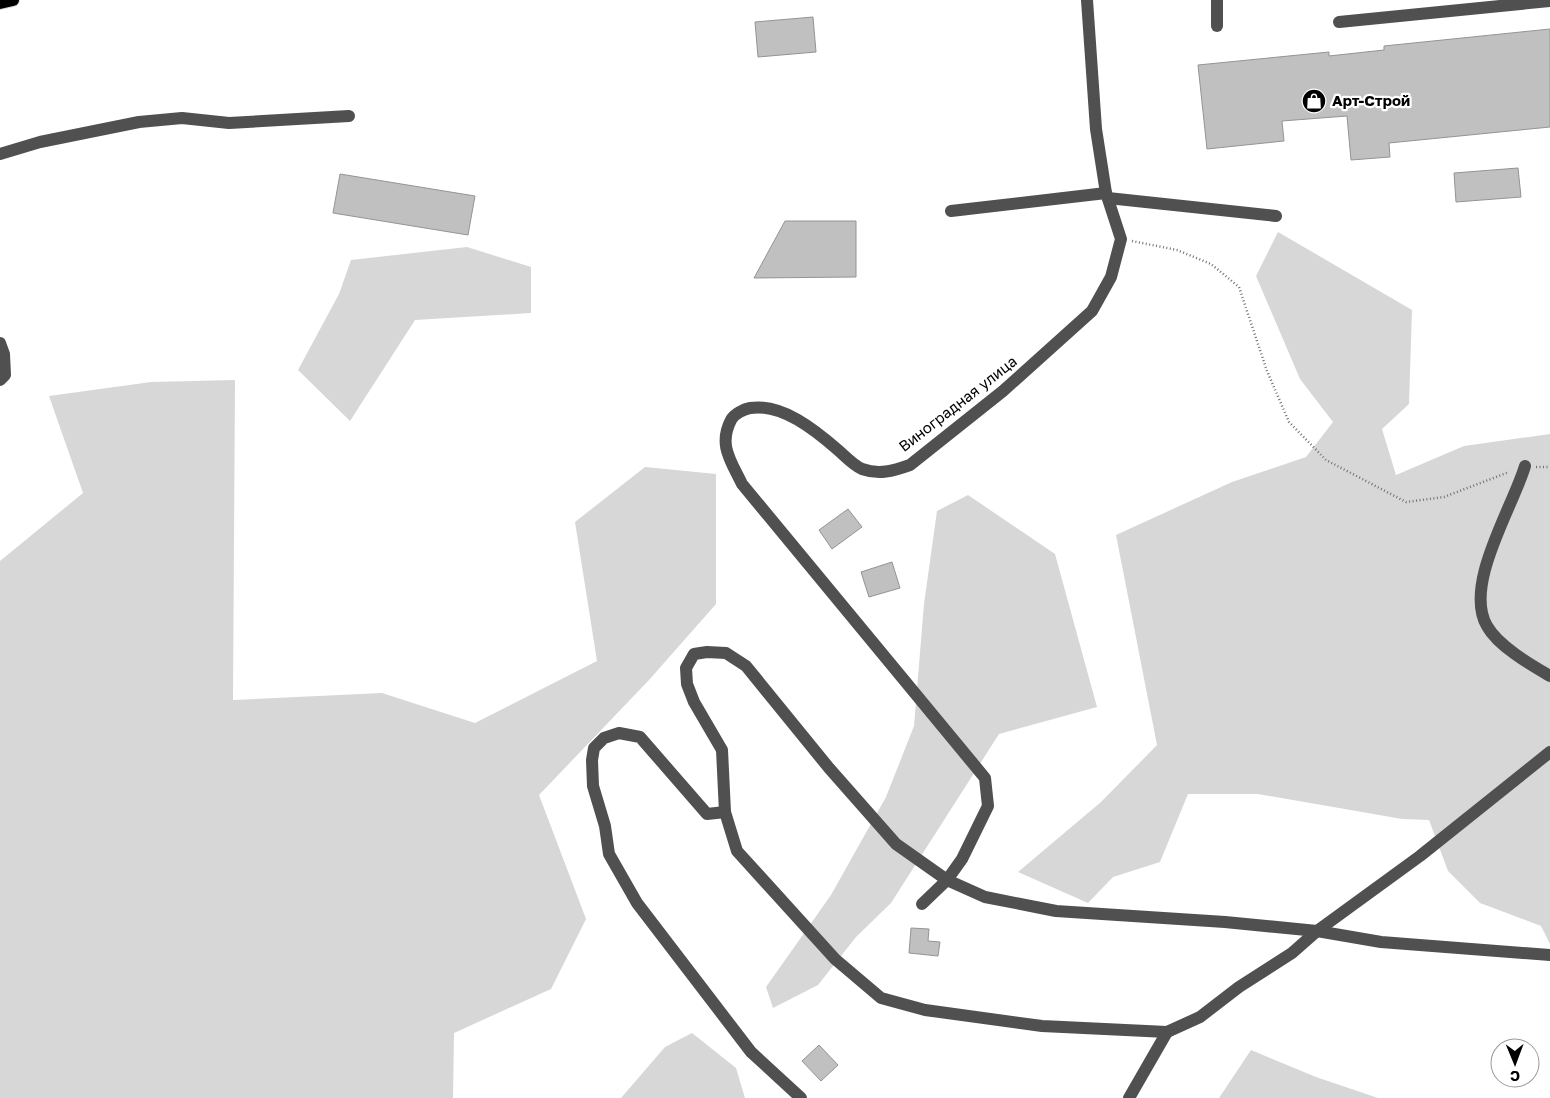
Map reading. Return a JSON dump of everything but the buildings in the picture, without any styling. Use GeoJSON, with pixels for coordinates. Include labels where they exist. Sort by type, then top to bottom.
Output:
{"type":"FeatureCollection","features":[{"type":"Feature","properties":{"kind":"main road"},"geometry":{"type":"LineString","coordinates":[[0,3],[13,0]]}},
{"type":"Feature","properties":{"kind":"lane"},"geometry":{"type":"LineString","coordinates":[[1087,0],[1096,129],[1107,196],[1121,238]]}},
{"type":"Feature","properties":{"kind":"lane"},"geometry":{"type":"LineString","coordinates":[[1216,0],[1218,26]]}},
{"type":"Feature","properties":{"kind":"lane"},"geometry":{"type":"LineString","coordinates":[[1339,22],[1435,6],[1550,1]]}},
{"type":"Feature","properties":{"kind":"lane"},"geometry":{"type":"LineString","coordinates":[[0,154],[40,142],[139,122],[182,118],[230,123],[349,116]]}},
{"type":"Feature","properties":{"kind":"lane"},"geometry":{"type":"LineString","coordinates":[[951,211],[1107,196],[1276,216]]}},
{"type":"Feature","properties":{"kind":"lane","name":"Виноградная улица"},"geometry":{"type":"LineString","coordinates":[[947,880],[962,859],[988,806],[985,778],[742,484],[728,457],[724,441],[733,416],[746,409],[763,406],[798,421],[859,468],[874,472],[892,471],[910,465],[1003,391],[1092,311],[1111,277],[1121,238]]}},
{"type":"Feature","properties":{"kind":"lane"},"geometry":{"type":"LineString","coordinates":[[0,343],[4,354],[5,375],[0,380]]}},
{"type":"Feature","properties":{"kind":"lane"},"geometry":{"type":"LineString","coordinates":[[1525,466],[1519,488],[1499,531],[1484,579],[1480,604],[1487,627],[1532,665],[1550,676]]}},
{"type":"Feature","properties":{"kind":"lane"},"geometry":{"type":"LineString","coordinates":[[1550,752],[1420,856],[1317,931],[1292,953],[1239,987],[1200,1017],[1168,1032],[1042,1026],[925,1010],[881,998],[835,959],[737,851],[725,812],[722,750],[694,702],[687,684],[686,668],[694,654],[707,652],[726,653],[746,666],[829,768],[896,844],[947,880],[986,897],[1056,911],[1226,922],[1317,931],[1381,942],[1550,955]]}},
{"type":"Feature","properties":{"kind":"lane"},"geometry":{"type":"LineString","coordinates":[[725,812],[707,814],[640,738],[619,733],[604,738],[594,748],[592,760],[593,786],[606,826],[609,854],[637,903],[751,1052],[801,1098]]}},
{"type":"Feature","properties":{"kind":"lane"},"geometry":{"type":"LineString","coordinates":[[922,904],[947,880]]}},
{"type":"Feature","properties":{"kind":"lane"},"geometry":{"type":"LineString","coordinates":[[1129,1098],[1168,1032]]}},
{"type":"Feature","properties":{"kind":"path"},"geometry":{"type":"LineString","coordinates":[[1121,238],[1177,250],[1202,260],[1211,264],[1239,287],[1267,371],[1289,422],[1326,460],[1406,502],[1444,497],[1525,466],[1550,467]]}},
{"type":"Feature","properties":{"kind":"shaded area"},"geometry":{"type":"Polygon","coordinates":[[[1278,232],[1412,310],[1409,404],[1382,429],[1396,475],[1464,446],[1550,434],[1550,944],[1541,926],[1480,903],[1448,871],[1429,820],[1402,819],[1258,794],[1188,794],[1160,862],[1113,877],[1088,903],[1018,872],[1101,802],[1157,745],[1116,535],[1232,482],[1306,457],[1333,422],[1300,379],[1256,276],[1278,232]]]}},
{"type":"Feature","properties":{"kind":"shaded area"},"geometry":{"type":"Polygon","coordinates":[[[467,247],[531,267],[531,313],[415,320],[350,421],[298,370],[339,294],[351,260],[467,247]]]}},
{"type":"Feature","properties":{"kind":"shaded area"},"geometry":{"type":"Polygon","coordinates":[[[235,380],[233,700],[382,693],[475,723],[597,661],[575,522],[645,467],[716,474],[716,604],[649,680],[539,795],[586,919],[551,989],[454,1033],[453,1098],[0,1098],[0,561],[83,493],[49,396],[151,382],[235,380]]]}},
{"type":"Feature","properties":{"kind":"shaded area"},"geometry":{"type":"Polygon","coordinates":[[[968,495],[1055,554],[1097,707],[999,734],[891,903],[856,937],[818,985],[773,1008],[766,987],[831,895],[886,797],[914,726],[924,604],[937,511],[968,495]]]}},
{"type":"Feature","properties":{"kind":"shaded area"},"geometry":{"type":"Polygon","coordinates":[[[692,1033],[736,1068],[745,1098],[621,1098],[665,1047],[692,1033]]]}},
{"type":"Feature","properties":{"kind":"shaded area"},"geometry":{"type":"Polygon","coordinates":[[[1251,1050],[1316,1077],[1378,1098],[1219,1098],[1251,1050]]]}},
{"type":"Feature","properties":{"kind":"place","name":"Арт-Строй"},"geometry":{"type":"Point","coordinates":[1314,101]}}]}
